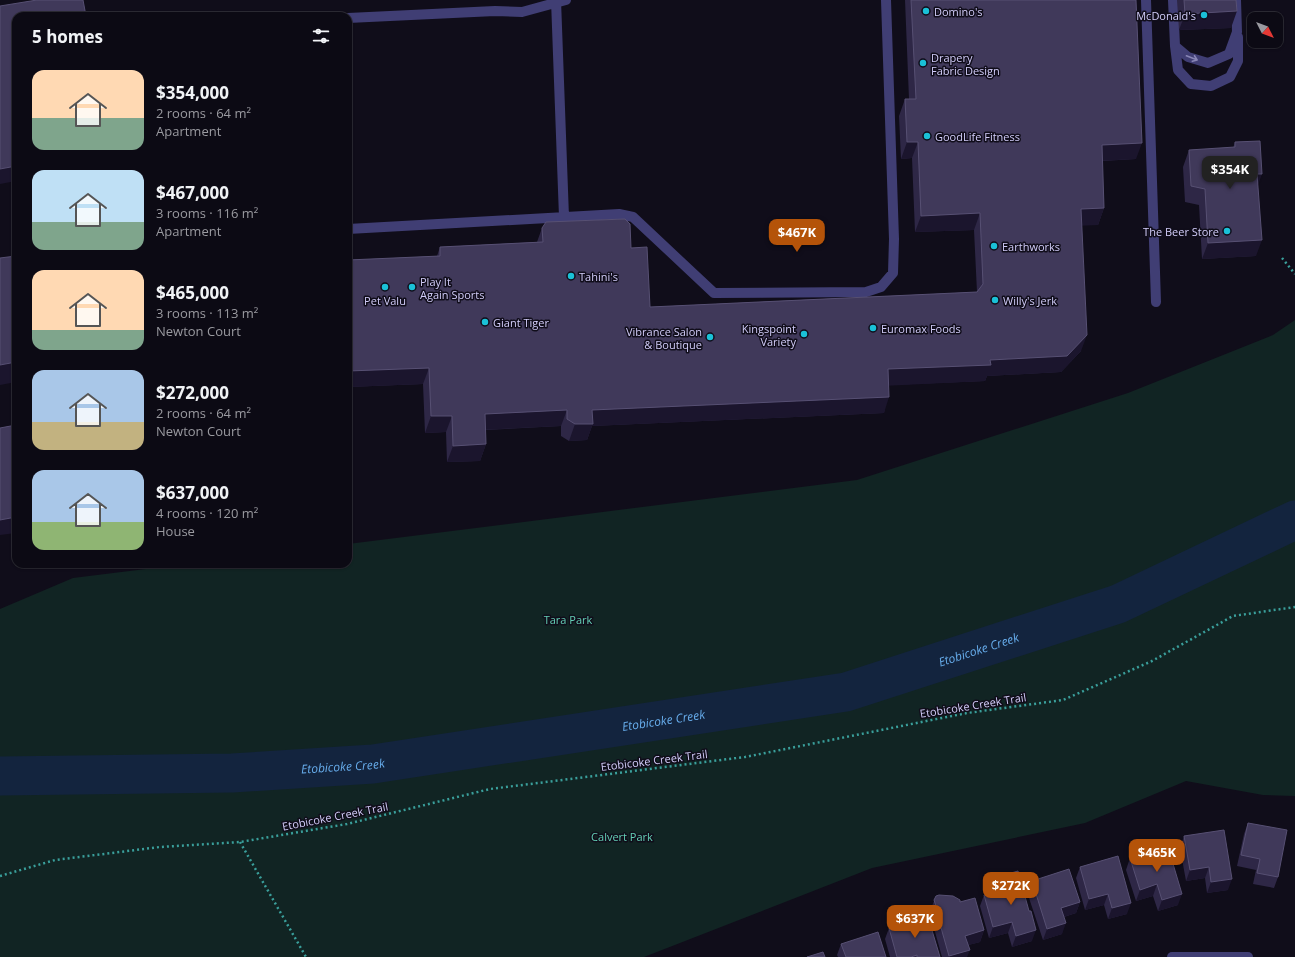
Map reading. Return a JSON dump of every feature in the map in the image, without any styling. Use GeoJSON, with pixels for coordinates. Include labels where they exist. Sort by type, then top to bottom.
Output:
{"type":"FeatureCollection","features":[{"type":"Feature","properties":{"kind":"street"},"geometry":{"type":"LineString","coordinates":[[352,18],[495,11],[522,12],[556,1],[566,0]]}},
{"type":"Feature","properties":{"kind":"street"},"geometry":{"type":"LineString","coordinates":[[352,229],[619,214],[633,217],[714,293],[866,292],[882,287],[893,273],[894,239],[886,0]]}},
{"type":"Feature","properties":{"kind":"street"},"geometry":{"type":"LineString","coordinates":[[1146,0],[1156,302]]}},
{"type":"Feature","properties":{"kind":"street"},"geometry":{"type":"LineString","coordinates":[[1173,0],[1175,46],[1178,70],[1191,84],[1211,86],[1230,77],[1238,61],[1236,0]]}},
{"type":"Feature","properties":{"kind":"street"},"geometry":{"type":"LineString","coordinates":[[556,1],[564,217]]}},
{"type":"Feature","properties":{"kind":"street"},"geometry":{"type":"LineString","coordinates":[[1175,46],[1188,57],[1208,63],[1229,54],[1238,32]]}},
{"type":"Feature","properties":{"kind":"street"},"geometry":{"type":"LineString","coordinates":[[1172,957],[1248,957]]}},
{"type":"Feature","properties":{"kind":"path"},"geometry":{"type":"LineString","coordinates":[[1282,258],[1295,274]]}},
{"type":"Feature","properties":{"kind":"path","name":"Etobicoke Creek Trail"},"geometry":{"type":"LineString","coordinates":[[0,876],[55,860],[160,847],[240,842],[347,824],[490,789],[745,757],[966,713],[1063,700],[1152,661],[1233,616],[1295,607]]}},
{"type":"Feature","properties":{"kind":"path"},"geometry":{"type":"LineString","coordinates":[[240,842],[306,957]]}},
{"type":"Feature","properties":{"kind":"green space"},"geometry":{"type":"Polygon","coordinates":[[[1295,320],[1295,796],[1263,795],[1186,781],[1085,823],[872,868],[644,957],[0,957],[0,609],[73,578],[154,568],[352,568],[352,543],[857,480],[1128,393],[1273,335],[1295,320]]]}},
{"type":"Feature","properties":{"kind":"building"},"geometry":{"type":"Polygon","coordinates":[[[37,0],[83,0],[85,12],[12,12],[12,167],[0,169],[0,6],[37,0]]]}},
{"type":"Feature","properties":{"kind":"building"},"geometry":{"type":"Polygon","coordinates":[[[911,0],[1136,0],[1142,143],[1102,145],[1104,208],[1081,209],[1087,335],[1067,356],[990,360],[991,365],[888,369],[889,397],[592,410],[593,424],[575,424],[567,419],[567,410],[485,414],[486,444],[453,446],[452,416],[431,416],[429,368],[352,371],[352,260],[440,256],[440,247],[543,242],[542,228],[546,222],[625,219],[630,224],[631,248],[647,247],[650,307],[977,292],[983,284],[980,213],[921,216],[918,142],[907,142],[905,99],[916,99],[911,0]]]}},
{"type":"Feature","properties":{"kind":"building"},"geometry":{"type":"Polygon","coordinates":[[[1184,0],[1236,0],[1237,11],[1185,14],[1184,0]]]}},
{"type":"Feature","properties":{"kind":"building","name":"The Beer Store"},"geometry":{"type":"Polygon","coordinates":[[[1260,141],[1262,174],[1257,174],[1262,240],[1208,243],[1205,189],[1191,186],[1189,150],[1235,147],[1235,142],[1260,141]]]}},
{"type":"Feature","properties":{"kind":"building"},"geometry":{"type":"Polygon","coordinates":[[[12,256],[12,363],[0,365],[0,258],[12,256]]]}},
{"type":"Feature","properties":{"kind":"building"},"geometry":{"type":"Polygon","coordinates":[[[12,426],[12,518],[0,520],[0,428],[12,426]]]}},
{"type":"Feature","properties":{"kind":"building"},"geometry":{"type":"Polygon","coordinates":[[[1248,823],[1287,830],[1278,877],[1257,873],[1260,859],[1241,855],[1248,823]]]}},
{"type":"Feature","properties":{"kind":"building"},"geometry":{"type":"Polygon","coordinates":[[[1224,830],[1232,879],[1211,882],[1209,867],[1190,870],[1184,836],[1224,830]]]}},
{"type":"Feature","properties":{"kind":"building"},"geometry":{"type":"Polygon","coordinates":[[[1168,847],[1182,894],[1162,900],[1157,884],[1140,890],[1130,858],[1168,847]]]}},
{"type":"Feature","properties":{"kind":"building"},"geometry":{"type":"Polygon","coordinates":[[[1118,856],[1131,903],[1112,908],[1108,894],[1089,899],[1080,867],[1118,856]]]}},
{"type":"Feature","properties":{"kind":"building"},"geometry":{"type":"Polygon","coordinates":[[[1069,869],[1080,902],[1061,908],[1066,923],[1047,929],[1032,881],[1069,869]]]}},
{"type":"Feature","properties":{"kind":"building"},"geometry":{"type":"Polygon","coordinates":[[[1018,871],[1036,930],[1016,936],[1012,922],[993,927],[984,895],[1005,889],[1001,876],[1018,871]]]}},
{"type":"Feature","properties":{"kind":"building"},"geometry":{"type":"Polygon","coordinates":[[[936,896],[953,896],[960,900],[960,902],[975,898],[984,930],[965,936],[970,950],[949,956],[934,900],[936,896]]]}},
{"type":"Feature","properties":{"kind":"building"},"geometry":{"type":"Polygon","coordinates":[[[909,916],[911,922],[928,917],[940,957],[917,957],[917,955],[911,957],[897,957],[889,928],[907,923],[905,917],[909,916]]]}},
{"type":"Feature","properties":{"kind":"building"},"geometry":{"type":"Polygon","coordinates":[[[878,932],[886,957],[846,957],[841,944],[878,932]]]}},
{"type":"Feature","properties":{"kind":"building"},"geometry":{"type":"Polygon","coordinates":[[[823,952],[825,957],[807,957],[823,952]]]}},
{"type":"Feature","properties":{"kind":"waterway","name":"Etobicoke Creek"},"geometry":{"type":"LineString","coordinates":[[0,776],[232,773],[373,764],[846,692],[1118,604],[1295,520]]}},
{"type":"Feature","properties":{"kind":"place","name":"Domino's"},"geometry":{"type":"Point","coordinates":[926,11]}},
{"type":"Feature","properties":{"kind":"place","name":"McDonald's"},"geometry":{"type":"Point","coordinates":[1204,15]}},
{"type":"Feature","properties":{"kind":"place","name":"Drapery Fabric Design"},"geometry":{"type":"Point","coordinates":[923,63]}},
{"type":"Feature","properties":{"kind":"place","name":"GoodLife Fitness"},"geometry":{"type":"Point","coordinates":[927,136]}},
{"type":"Feature","properties":{"kind":"place","name":"The Beer Store"},"geometry":{"type":"Point","coordinates":[1227,231]}},
{"type":"Feature","properties":{"kind":"place","name":"Earthworks"},"geometry":{"type":"Point","coordinates":[994,246]}},
{"type":"Feature","properties":{"kind":"place","name":"Tahini's"},"geometry":{"type":"Point","coordinates":[571,276]}},
{"type":"Feature","properties":{"kind":"place","name":"Pet Valu"},"geometry":{"type":"Point","coordinates":[385,287]}},
{"type":"Feature","properties":{"kind":"place","name":"Play It Again Sports"},"geometry":{"type":"Point","coordinates":[412,287]}},
{"type":"Feature","properties":{"kind":"place","name":"Willy's Jerk"},"geometry":{"type":"Point","coordinates":[995,300]}},
{"type":"Feature","properties":{"kind":"place","name":"Giant Tiger"},"geometry":{"type":"Point","coordinates":[485,322]}},
{"type":"Feature","properties":{"kind":"place","name":"Euromax Foods"},"geometry":{"type":"Point","coordinates":[873,328]}},
{"type":"Feature","properties":{"kind":"place","name":"Kingspoint Variety"},"geometry":{"type":"Point","coordinates":[804,334]}},
{"type":"Feature","properties":{"kind":"place","name":"Vibrance Salon & Boutique"},"geometry":{"type":"Point","coordinates":[710,337]}},
{"type":"Feature","properties":{"kind":"park label","name":"Tara Park"},"geometry":{"type":"Point","coordinates":[568,619]}},
{"type":"Feature","properties":{"kind":"park label","name":"Calvert Park"},"geometry":{"type":"Point","coordinates":[622,836]}}]}
